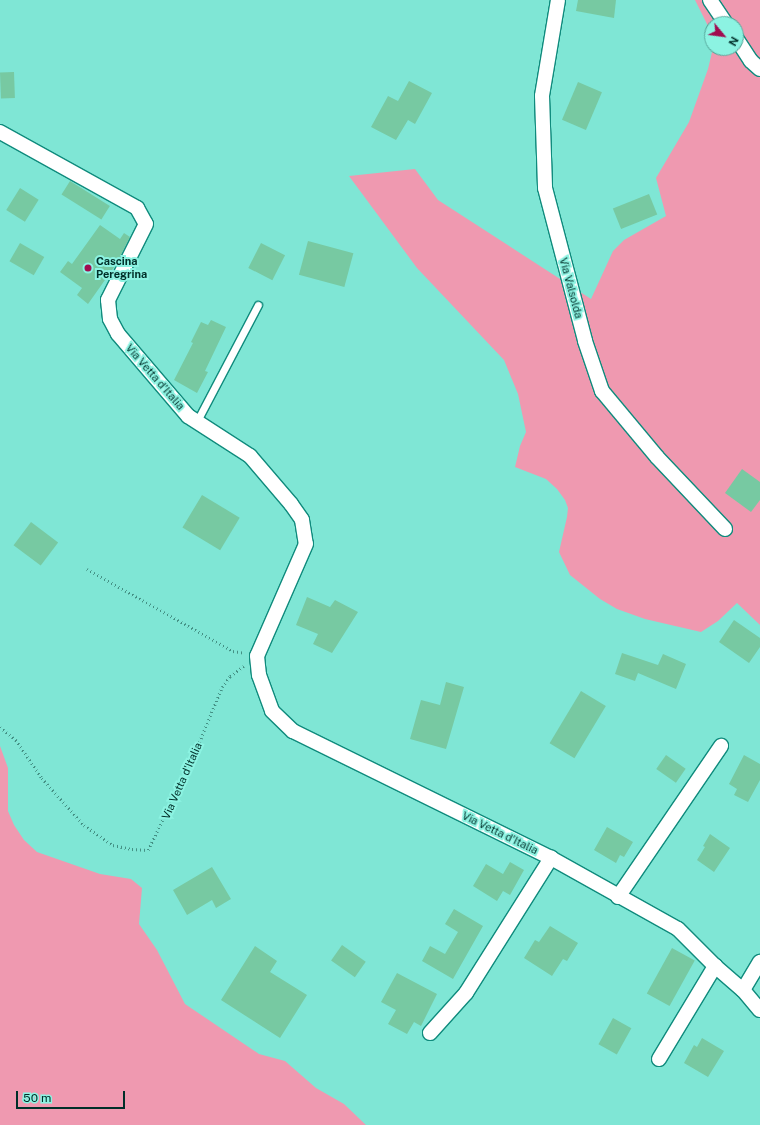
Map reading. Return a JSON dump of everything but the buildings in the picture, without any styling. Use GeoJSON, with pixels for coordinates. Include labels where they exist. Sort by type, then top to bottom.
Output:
{"type":"FeatureCollection","features":[{"type":"Feature","properties":{"kind":"street","name":"Via Valsolda"},"geometry":{"type":"LineString","coordinates":[[558,0],[542,96],[545,188],[585,341],[602,391],[657,457],[725,529]]}},
{"type":"Feature","properties":{"kind":"street"},"geometry":{"type":"LineString","coordinates":[[710,0],[721,16]]}},
{"type":"Feature","properties":{"kind":"street"},"geometry":{"type":"LineString","coordinates":[[744,50],[751,61],[760,69]]}},
{"type":"Feature","properties":{"kind":"street","name":"Via Vetta d'Italia"},"geometry":{"type":"LineString","coordinates":[[0,132],[137,208],[146,224],[108,300],[110,319],[118,334],[188,416],[250,456],[291,504],[302,520],[306,544],[257,656],[259,675],[272,710],[293,731],[551,858],[618,897],[678,929],[715,966],[742,990],[760,1010]]}},
{"type":"Feature","properties":{"kind":"street"},"geometry":{"type":"LineString","coordinates":[[618,897],[721,746]]}},
{"type":"Feature","properties":{"kind":"street"},"geometry":{"type":"LineString","coordinates":[[430,1033],[466,993],[551,858]]}},
{"type":"Feature","properties":{"kind":"street"},"geometry":{"type":"LineString","coordinates":[[742,990],[760,962]]}},
{"type":"Feature","properties":{"kind":"street"},"geometry":{"type":"LineString","coordinates":[[659,1060],[715,966]]}},
{"type":"Feature","properties":{"kind":"lane"},"geometry":{"type":"LineString","coordinates":[[196,421],[258,305]]}},
{"type":"Feature","properties":{"kind":"path"},"geometry":{"type":"LineString","coordinates":[[87,570],[233,651],[257,656]]}},
{"type":"Feature","properties":{"kind":"path","name":"Via Vetta d'Italia"},"geometry":{"type":"LineString","coordinates":[[0,727],[16,740],[42,778],[84,824],[112,845],[132,849],[148,850],[193,757],[222,687],[230,676],[257,656]]}},
{"type":"Feature","properties":{"kind":"shaded area"},"geometry":{"type":"Polygon","coordinates":[[[695,0],[760,0],[760,625],[737,603],[718,621],[701,632],[645,619],[617,609],[600,599],[570,575],[559,552],[567,517],[568,508],[565,500],[557,489],[546,479],[515,467],[520,446],[526,432],[518,394],[504,360],[417,268],[349,176],[415,169],[438,200],[591,299],[613,251],[624,240],[666,216],[656,178],[689,122],[711,56],[744,56],[744,16],[704,16],[704,18],[695,0]]]}},
{"type":"Feature","properties":{"kind":"shaded area"},"geometry":{"type":"Polygon","coordinates":[[[0,746],[8,768],[8,811],[14,825],[24,840],[37,852],[100,874],[131,879],[142,888],[139,924],[157,950],[185,1004],[259,1054],[285,1061],[316,1088],[344,1104],[366,1125],[0,1125],[0,746]]]}},
{"type":"Feature","properties":{"kind":"place","name":"Cascina Peregrina"},"geometry":{"type":"Point","coordinates":[88,268]}}]}
